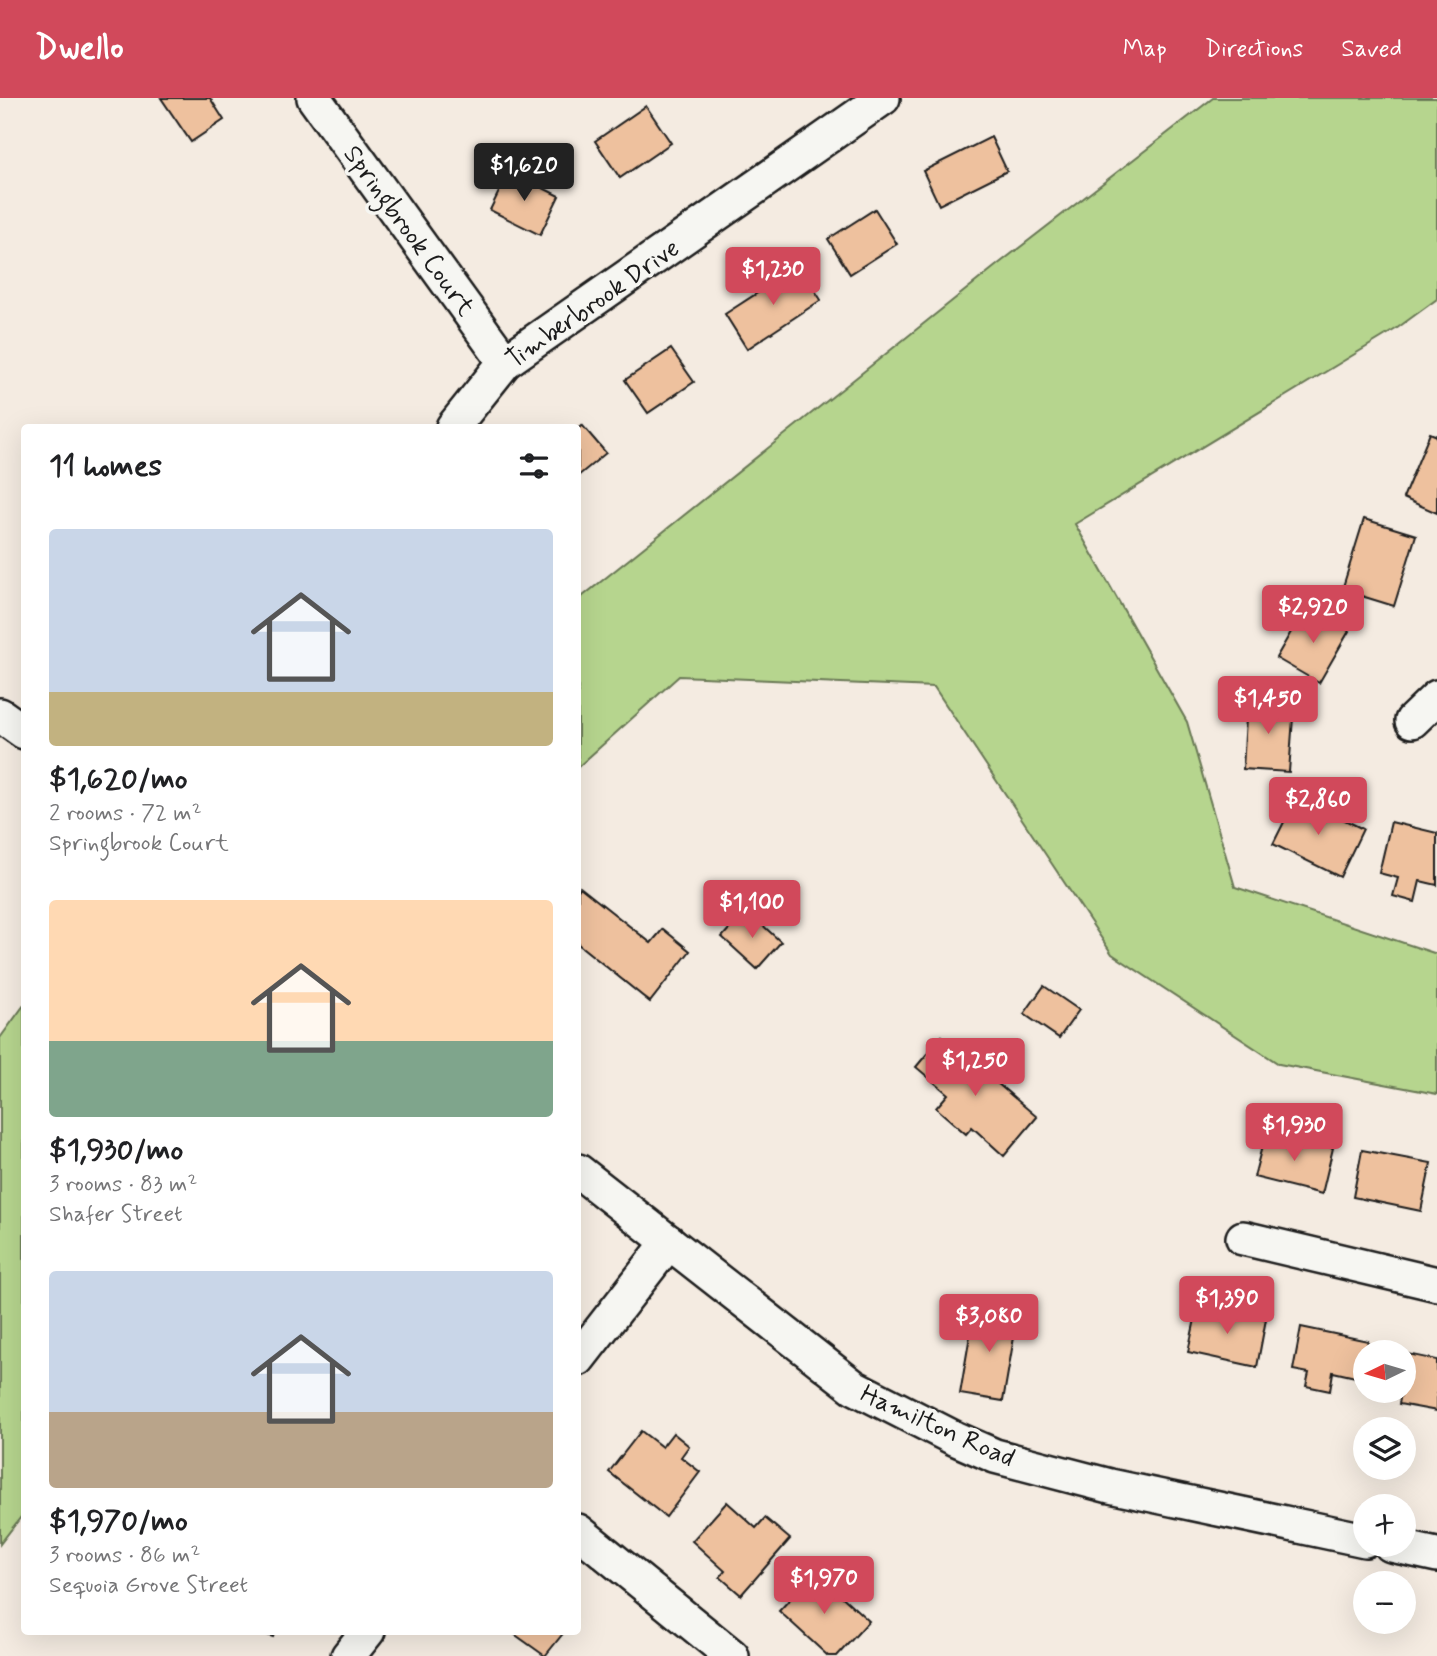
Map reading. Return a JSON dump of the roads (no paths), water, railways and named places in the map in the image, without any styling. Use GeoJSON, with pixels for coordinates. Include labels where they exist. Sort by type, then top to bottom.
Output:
{"type":"FeatureCollection","features":[{"type":"Feature","properties":{"kind":"street","name":"Springbrook Court"},"geometry":{"type":"LineString","coordinates":[[314,98],[505,362]]}},
{"type":"Feature","properties":{"kind":"street","name":"Timberbrook Drive"},"geometry":{"type":"LineString","coordinates":[[455,424],[505,362],[883,98]]}},
{"type":"Feature","properties":{"kind":"street"},"geometry":{"type":"LineString","coordinates":[[1412,721],[1437,696]]}},
{"type":"Feature","properties":{"kind":"street"},"geometry":{"type":"LineString","coordinates":[[0,715],[21,730]]}},
{"type":"Feature","properties":{"kind":"street","name":"Hamilton Road"},"geometry":{"type":"LineString","coordinates":[[581,1173],[854,1387],[975,1447],[995,1456],[1110,1486],[1353,1537]]}},
{"type":"Feature","properties":{"kind":"street"},"geometry":{"type":"LineString","coordinates":[[1243,1238],[1437,1284]]}},
{"type":"Feature","properties":{"kind":"street"},"geometry":{"type":"LineString","coordinates":[[581,1355],[668,1242]]}},
{"type":"Feature","properties":{"kind":"street"},"geometry":{"type":"LineString","coordinates":[[581,1533],[732,1656]]}},
{"type":"Feature","properties":{"kind":"street"},"geometry":{"type":"LineString","coordinates":[[1416,1550],[1437,1555]]}},
{"type":"Feature","properties":{"kind":"street"},"geometry":{"type":"LineString","coordinates":[[348,1656],[365,1635]]}}]}
